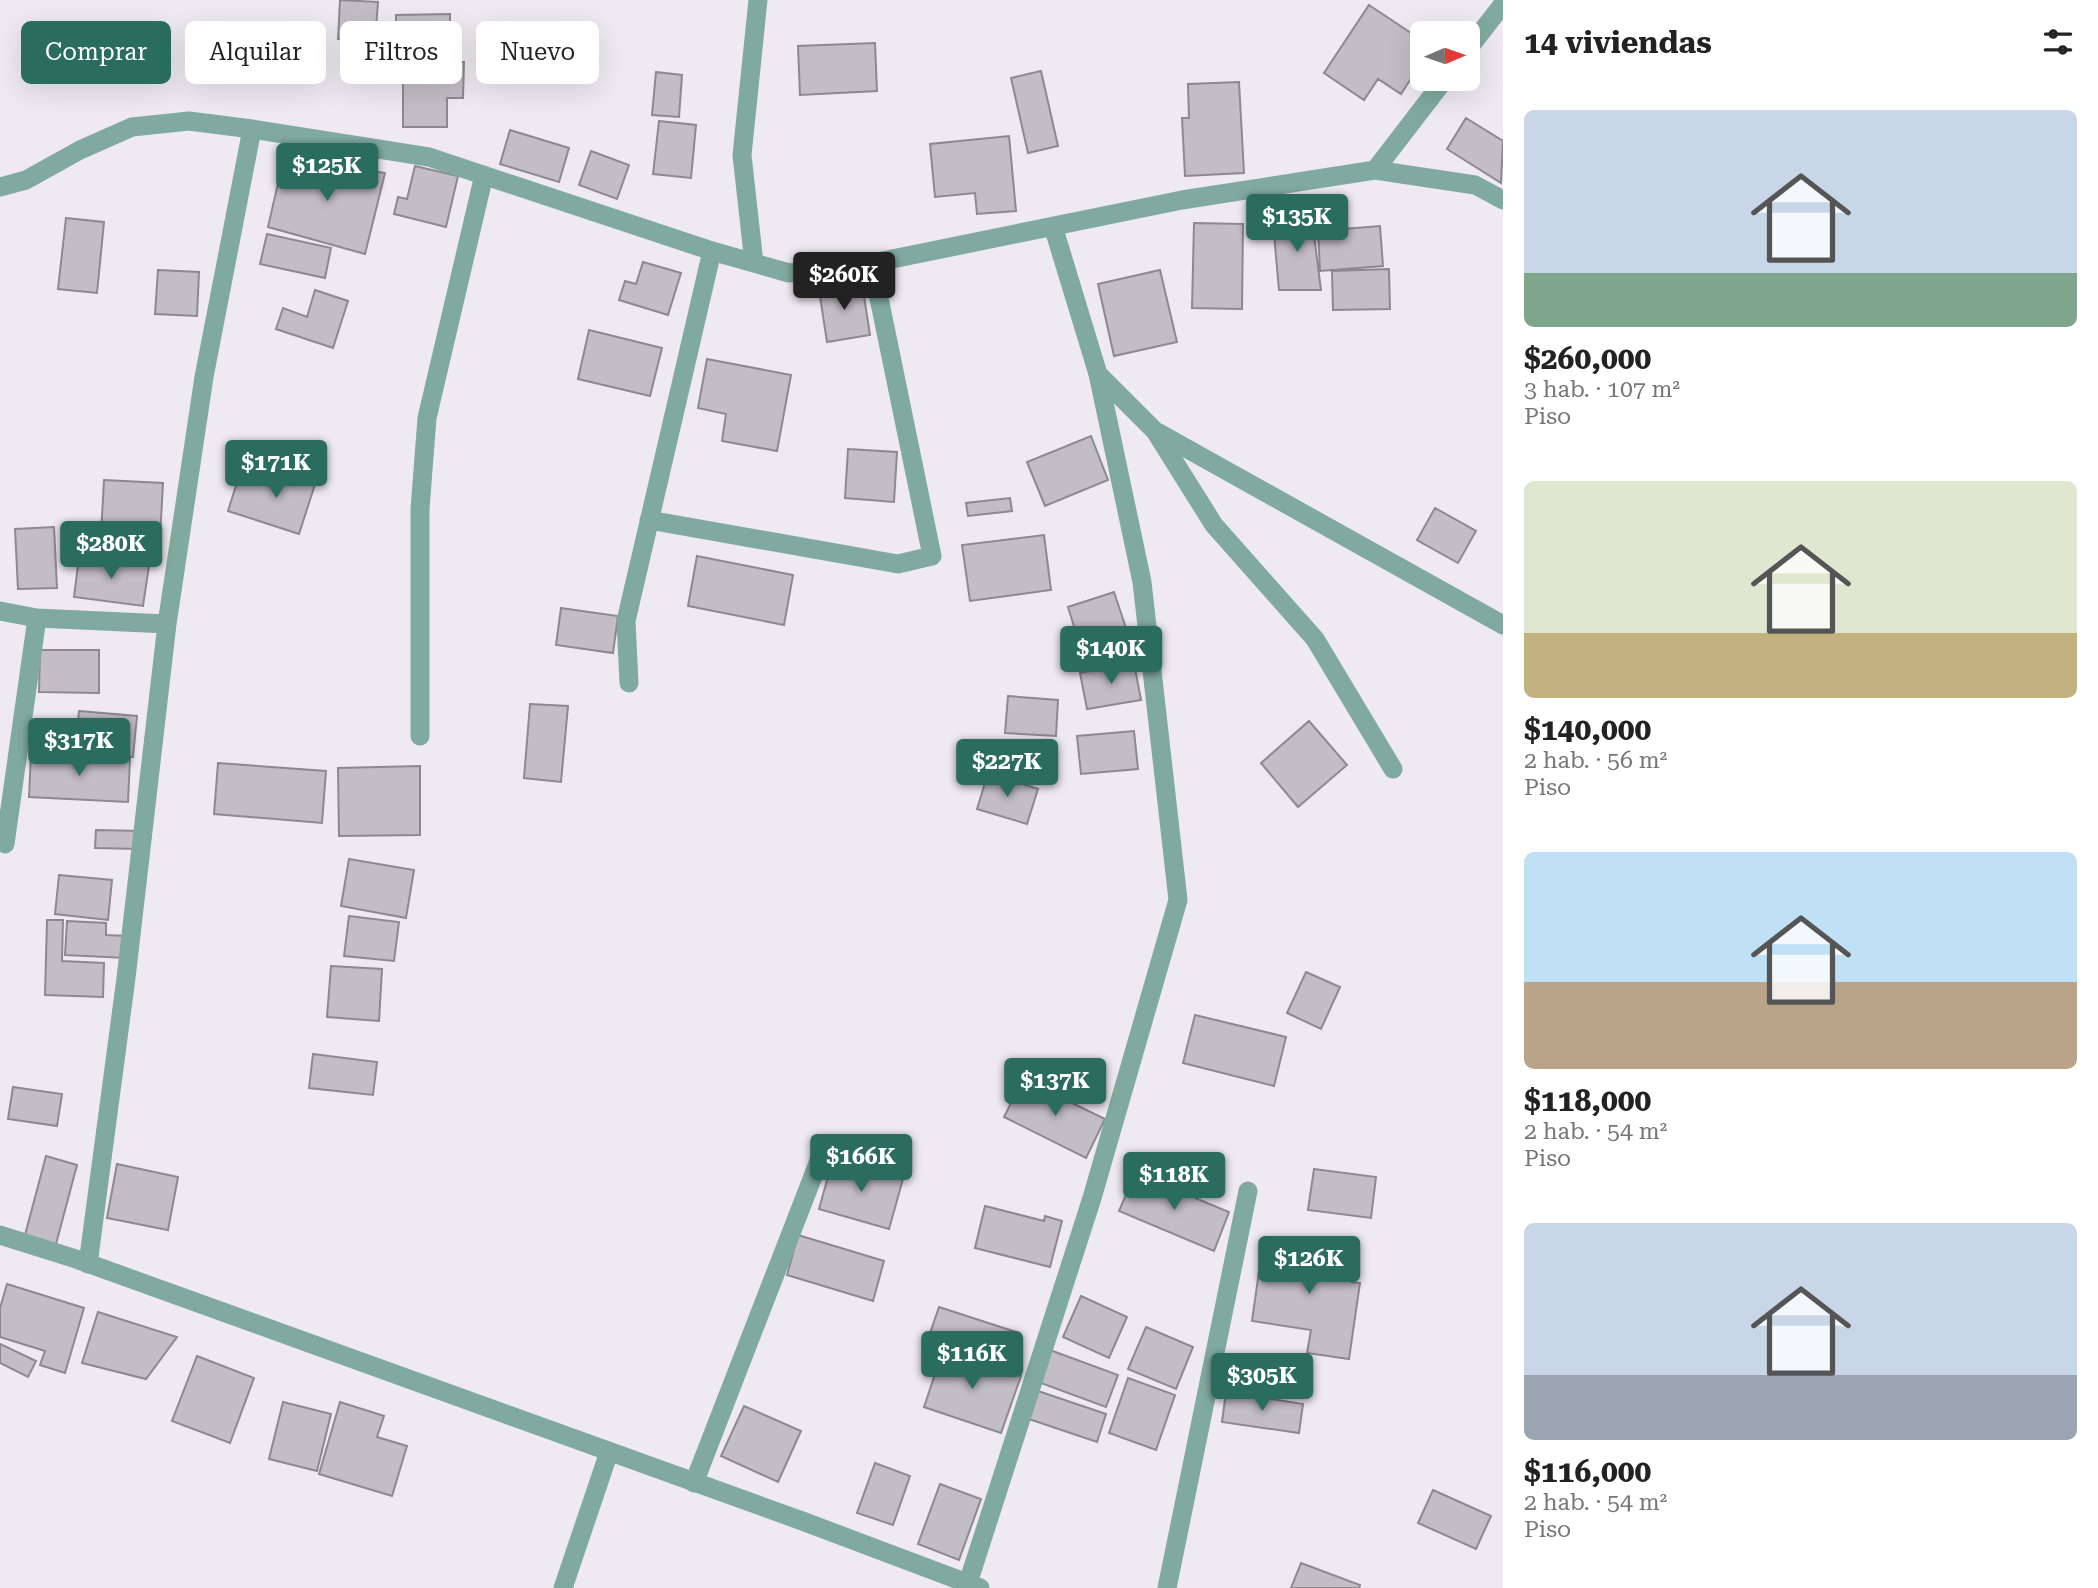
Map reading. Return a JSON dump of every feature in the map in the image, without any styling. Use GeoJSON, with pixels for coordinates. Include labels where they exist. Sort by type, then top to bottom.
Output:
{"type":"FeatureCollection","features":[{"type":"Feature","properties":{"kind":"street"},"geometry":{"type":"LineString","coordinates":[[754,263],[742,155],[758,0]]}},
{"type":"Feature","properties":{"kind":"street"},"geometry":{"type":"LineString","coordinates":[[1480,34],[1503,4]]}},
{"type":"Feature","properties":{"kind":"street"},"geometry":{"type":"LineString","coordinates":[[1375,170],[1436,91]]}},
{"type":"Feature","properties":{"kind":"street"},"geometry":{"type":"LineString","coordinates":[[0,187],[26,180],[80,150],[132,127],[189,121],[429,157],[712,251],[789,273],[872,264],[1182,200],[1375,170],[1475,185],[1503,200]]}},
{"type":"Feature","properties":{"kind":"street"},"geometry":{"type":"LineString","coordinates":[[88,1264],[126,978],[167,624],[204,377],[253,129]]}},
{"type":"Feature","properties":{"kind":"street"},"geometry":{"type":"LineString","coordinates":[[419,736],[420,509],[427,418],[484,175]]}},
{"type":"Feature","properties":{"kind":"street"},"geometry":{"type":"LineString","coordinates":[[0,1235],[88,1264],[974,1586],[1092,1198],[1178,900],[1142,582],[1098,374],[1053,226]]}},
{"type":"Feature","properties":{"kind":"street"},"geometry":{"type":"LineString","coordinates":[[629,683],[626,621],[712,251]]}},
{"type":"Feature","properties":{"kind":"street"},"geometry":{"type":"LineString","coordinates":[[649,520],[898,564],[932,556],[872,264]]}},
{"type":"Feature","properties":{"kind":"street"},"geometry":{"type":"LineString","coordinates":[[1098,374],[1155,431],[1214,525],[1315,639],[1393,769]]}},
{"type":"Feature","properties":{"kind":"street"},"geometry":{"type":"LineString","coordinates":[[1155,431],[1503,625]]}},
{"type":"Feature","properties":{"kind":"street"},"geometry":{"type":"LineString","coordinates":[[0,611],[37,618],[167,624]]}},
{"type":"Feature","properties":{"kind":"street"},"geometry":{"type":"LineString","coordinates":[[5,844],[37,618]]}},
{"type":"Feature","properties":{"kind":"street"},"geometry":{"type":"LineString","coordinates":[[695,1483],[824,1148]]}},
{"type":"Feature","properties":{"kind":"street"},"geometry":{"type":"LineString","coordinates":[[1167,1588],[1248,1191]]}},
{"type":"Feature","properties":{"kind":"street"},"geometry":{"type":"LineString","coordinates":[[563,1588],[609,1452]]}},
{"type":"Feature","properties":{"kind":"building"},"geometry":{"type":"Polygon","coordinates":[[[340,0],[378,2],[377,21],[340,21],[338,39],[340,0]]]}},
{"type":"Feature","properties":{"kind":"building"},"geometry":{"type":"Polygon","coordinates":[[[1369,5],[1410,32],[1410,80],[1401,94],[1378,79],[1364,100],[1324,73],[1369,5]]]}},
{"type":"Feature","properties":{"kind":"building"},"geometry":{"type":"Polygon","coordinates":[[[450,14],[450,21],[396,21],[396,15],[450,14]]]}},
{"type":"Feature","properties":{"kind":"building"},"geometry":{"type":"Polygon","coordinates":[[[875,43],[877,91],[800,95],[798,46],[875,43]]]}},
{"type":"Feature","properties":{"kind":"building"},"geometry":{"type":"Polygon","coordinates":[[[464,62],[463,98],[447,98],[447,127],[403,127],[403,84],[462,84],[464,62]]]}},
{"type":"Feature","properties":{"kind":"building"},"geometry":{"type":"Polygon","coordinates":[[[1041,71],[1058,146],[1028,153],[1011,78],[1041,71]]]}},
{"type":"Feature","properties":{"kind":"building"},"geometry":{"type":"Polygon","coordinates":[[[656,72],[682,75],[679,117],[652,115],[656,72]]]}},
{"type":"Feature","properties":{"kind":"building"},"geometry":{"type":"Polygon","coordinates":[[[1239,82],[1244,173],[1185,176],[1182,118],[1189,118],[1188,84],[1239,82]]]}},
{"type":"Feature","properties":{"kind":"building"},"geometry":{"type":"Polygon","coordinates":[[[1466,118],[1503,141],[1501,183],[1447,149],[1466,118]]]}},
{"type":"Feature","properties":{"kind":"building"},"geometry":{"type":"Polygon","coordinates":[[[659,121],[696,125],[691,178],[653,174],[659,121]]]}},
{"type":"Feature","properties":{"kind":"building"},"geometry":{"type":"Polygon","coordinates":[[[510,130],[569,148],[559,182],[500,164],[510,130]]]}},
{"type":"Feature","properties":{"kind":"building"},"geometry":{"type":"Polygon","coordinates":[[[1009,136],[1016,211],[977,214],[975,193],[935,197],[930,144],[1009,136]]]}},
{"type":"Feature","properties":{"kind":"building"},"geometry":{"type":"Polygon","coordinates":[[[591,151],[629,165],[617,199],[579,185],[591,151]]]}},
{"type":"Feature","properties":{"kind":"building"},"geometry":{"type":"Polygon","coordinates":[[[284,157],[385,173],[365,254],[268,227],[284,157]]]}},
{"type":"Feature","properties":{"kind":"building"},"geometry":{"type":"Polygon","coordinates":[[[415,166],[458,176],[446,227],[394,214],[398,197],[407,199],[415,166]]]}},
{"type":"Feature","properties":{"kind":"building"},"geometry":{"type":"Polygon","coordinates":[[[1311,212],[1321,290],[1279,290],[1273,223],[1311,212]]]}},
{"type":"Feature","properties":{"kind":"building"},"geometry":{"type":"Polygon","coordinates":[[[66,218],[104,222],[97,293],[58,289],[66,218]]]}},
{"type":"Feature","properties":{"kind":"building"},"geometry":{"type":"Polygon","coordinates":[[[1194,223],[1243,224],[1242,309],[1192,308],[1194,223]]]}},
{"type":"Feature","properties":{"kind":"building"},"geometry":{"type":"Polygon","coordinates":[[[1380,226],[1383,266],[1320,271],[1318,231],[1380,226]]]}},
{"type":"Feature","properties":{"kind":"building"},"geometry":{"type":"Polygon","coordinates":[[[267,234],[331,248],[325,278],[260,264],[267,234]]]}},
{"type":"Feature","properties":{"kind":"building"},"geometry":{"type":"Polygon","coordinates":[[[643,262],[681,273],[668,315],[619,300],[625,281],[636,284],[643,262]]]}},
{"type":"Feature","properties":{"kind":"building"},"geometry":{"type":"Polygon","coordinates":[[[1389,269],[1390,309],[1333,310],[1332,271],[1389,269]]]}},
{"type":"Feature","properties":{"kind":"building"},"geometry":{"type":"Polygon","coordinates":[[[158,270],[199,272],[197,316],[155,314],[158,270]]]}},
{"type":"Feature","properties":{"kind":"building"},"geometry":{"type":"Polygon","coordinates":[[[1160,270],[1177,342],[1114,356],[1098,284],[1160,270]]]}},
{"type":"Feature","properties":{"kind":"building"},"geometry":{"type":"Polygon","coordinates":[[[862,283],[870,335],[827,342],[819,290],[862,283]]]}},
{"type":"Feature","properties":{"kind":"building"},"geometry":{"type":"Polygon","coordinates":[[[315,290],[348,301],[333,348],[276,329],[283,308],[307,317],[315,290]]]}},
{"type":"Feature","properties":{"kind":"building"},"geometry":{"type":"Polygon","coordinates":[[[589,330],[662,348],[650,396],[578,379],[589,330]]]}},
{"type":"Feature","properties":{"kind":"building"},"geometry":{"type":"Polygon","coordinates":[[[707,359],[791,375],[777,451],[722,441],[726,414],[698,408],[707,359]]]}},
{"type":"Feature","properties":{"kind":"building"},"geometry":{"type":"Polygon","coordinates":[[[1091,436],[1108,480],[1045,506],[1027,462],[1091,436]]]}},
{"type":"Feature","properties":{"kind":"building"},"geometry":{"type":"Polygon","coordinates":[[[848,449],[897,452],[894,502],[845,498],[848,449]]]}},
{"type":"Feature","properties":{"kind":"building"},"geometry":{"type":"Polygon","coordinates":[[[286,465],[318,475],[299,534],[228,511],[239,476],[278,489],[286,465]]]}},
{"type":"Feature","properties":{"kind":"building"},"geometry":{"type":"Polygon","coordinates":[[[104,480],[163,483],[159,556],[100,552],[104,480]]]}},
{"type":"Feature","properties":{"kind":"building"},"geometry":{"type":"Polygon","coordinates":[[[1010,498],[1012,511],[968,516],[966,503],[1010,498]]]}},
{"type":"Feature","properties":{"kind":"building"},"geometry":{"type":"Polygon","coordinates":[[[1435,508],[1476,531],[1458,563],[1417,540],[1435,508]]]}},
{"type":"Feature","properties":{"kind":"building"},"geometry":{"type":"Polygon","coordinates":[[[54,527],[57,588],[18,589],[15,529],[54,527]]]}},
{"type":"Feature","properties":{"kind":"building"},"geometry":{"type":"Polygon","coordinates":[[[1044,535],[1051,590],[970,601],[962,545],[1044,535]]]}},
{"type":"Feature","properties":{"kind":"building"},"geometry":{"type":"Polygon","coordinates":[[[697,556],[793,575],[784,625],[688,606],[697,556]]]}},
{"type":"Feature","properties":{"kind":"building"},"geometry":{"type":"Polygon","coordinates":[[[79,557],[149,566],[143,606],[74,597],[79,557]]]}},
{"type":"Feature","properties":{"kind":"building"},"geometry":{"type":"Polygon","coordinates":[[[1114,592],[1127,631],[1080,646],[1068,607],[1114,592]]]}},
{"type":"Feature","properties":{"kind":"building"},"geometry":{"type":"Polygon","coordinates":[[[561,608],[618,616],[613,653],[556,645],[561,608]]]}},
{"type":"Feature","properties":{"kind":"building"},"geometry":{"type":"Polygon","coordinates":[[[40,650],[99,650],[99,693],[39,692],[40,650]]]}},
{"type":"Feature","properties":{"kind":"building"},"geometry":{"type":"Polygon","coordinates":[[[1134,663],[1141,700],[1087,709],[1080,673],[1134,663]]]}},
{"type":"Feature","properties":{"kind":"building"},"geometry":{"type":"Polygon","coordinates":[[[1008,696],[1058,700],[1056,736],[1005,733],[1008,696]]]}},
{"type":"Feature","properties":{"kind":"building"},"geometry":{"type":"Polygon","coordinates":[[[530,704],[568,706],[561,782],[524,778],[530,704]]]}},
{"type":"Feature","properties":{"kind":"building"},"geometry":{"type":"Polygon","coordinates":[[[79,711],[137,716],[133,757],[71,752],[72,731],[77,731],[79,711]]]}},
{"type":"Feature","properties":{"kind":"building"},"geometry":{"type":"Polygon","coordinates":[[[1309,721],[1347,765],[1298,807],[1261,763],[1309,721]]]}},
{"type":"Feature","properties":{"kind":"building"},"geometry":{"type":"Polygon","coordinates":[[[1134,731],[1138,769],[1081,774],[1077,736],[1134,731]]]}},
{"type":"Feature","properties":{"kind":"building"},"geometry":{"type":"Polygon","coordinates":[[[31,753],[130,758],[128,802],[29,797],[31,753]]]}},
{"type":"Feature","properties":{"kind":"building"},"geometry":{"type":"Polygon","coordinates":[[[218,763],[326,771],[322,823],[214,814],[218,763]]]}},
{"type":"Feature","properties":{"kind":"building"},"geometry":{"type":"Polygon","coordinates":[[[420,766],[420,835],[339,836],[338,768],[420,766]]]}},
{"type":"Feature","properties":{"kind":"building"},"geometry":{"type":"Polygon","coordinates":[[[988,773],[1038,789],[1027,824],[977,809],[988,773]]]}},
{"type":"Feature","properties":{"kind":"building"},"geometry":{"type":"Polygon","coordinates":[[[96,830],[140,831],[140,849],[95,848],[96,830]]]}},
{"type":"Feature","properties":{"kind":"building"},"geometry":{"type":"Polygon","coordinates":[[[349,859],[414,870],[406,918],[341,906],[349,859]]]}},
{"type":"Feature","properties":{"kind":"building"},"geometry":{"type":"Polygon","coordinates":[[[59,875],[112,880],[108,920],[55,914],[59,875]]]}},
{"type":"Feature","properties":{"kind":"building"},"geometry":{"type":"Polygon","coordinates":[[[349,916],[399,922],[394,961],[344,956],[349,916]]]}},
{"type":"Feature","properties":{"kind":"building"},"geometry":{"type":"Polygon","coordinates":[[[47,920],[63,920],[62,961],[104,963],[103,997],[45,995],[47,920]]]}},
{"type":"Feature","properties":{"kind":"building"},"geometry":{"type":"Polygon","coordinates":[[[67,921],[106,923],[106,935],[127,936],[126,958],[65,955],[67,921]]]}},
{"type":"Feature","properties":{"kind":"building"},"geometry":{"type":"Polygon","coordinates":[[[331,966],[382,969],[379,1021],[327,1017],[331,966]]]}},
{"type":"Feature","properties":{"kind":"building"},"geometry":{"type":"Polygon","coordinates":[[[1306,972],[1340,987],[1321,1029],[1287,1013],[1306,972]]]}},
{"type":"Feature","properties":{"kind":"building"},"geometry":{"type":"Polygon","coordinates":[[[1195,1015],[1286,1037],[1274,1086],[1183,1063],[1195,1015]]]}},
{"type":"Feature","properties":{"kind":"building"},"geometry":{"type":"Polygon","coordinates":[[[313,1054],[377,1062],[373,1095],[309,1088],[313,1054]]]}},
{"type":"Feature","properties":{"kind":"building"},"geometry":{"type":"Polygon","coordinates":[[[1023,1079],[1105,1119],[1086,1158],[1004,1117],[1023,1079]]]}},
{"type":"Feature","properties":{"kind":"building"},"geometry":{"type":"Polygon","coordinates":[[[13,1087],[62,1094],[57,1126],[8,1119],[13,1087]]]}},
{"type":"Feature","properties":{"kind":"building"},"geometry":{"type":"Polygon","coordinates":[[[46,1156],[77,1165],[56,1244],[25,1235],[46,1156]]]}},
{"type":"Feature","properties":{"kind":"building"},"geometry":{"type":"Polygon","coordinates":[[[833,1159],[903,1179],[889,1229],[819,1209],[833,1159]]]}},
{"type":"Feature","properties":{"kind":"building"},"geometry":{"type":"Polygon","coordinates":[[[117,1164],[178,1177],[168,1230],[107,1218],[117,1164]]]}},
{"type":"Feature","properties":{"kind":"building"},"geometry":{"type":"Polygon","coordinates":[[[1314,1169],[1376,1177],[1371,1218],[1308,1210],[1314,1169]]]}},
{"type":"Feature","properties":{"kind":"building"},"geometry":{"type":"Polygon","coordinates":[[[1135,1173],[1229,1212],[1214,1251],[1119,1211],[1135,1173]]]}},
{"type":"Feature","properties":{"kind":"building"},"geometry":{"type":"Polygon","coordinates":[[[985,1206],[1044,1221],[1045,1216],[1062,1221],[1050,1267],[975,1248],[985,1206]]]}},
{"type":"Feature","properties":{"kind":"building"},"geometry":{"type":"Polygon","coordinates":[[[798,1235],[884,1261],[873,1301],[787,1275],[798,1235]]]}},
{"type":"Feature","properties":{"kind":"building"},"geometry":{"type":"Polygon","coordinates":[[[1263,1243],[1354,1256],[1351,1282],[1360,1283],[1349,1359],[1307,1353],[1311,1330],[1252,1321],[1263,1243]]]}},
{"type":"Feature","properties":{"kind":"building"},"geometry":{"type":"Polygon","coordinates":[[[7,1284],[84,1308],[65,1373],[40,1365],[45,1351],[0,1337],[0,1308],[7,1284]]]}},
{"type":"Feature","properties":{"kind":"building"},"geometry":{"type":"Polygon","coordinates":[[[1081,1296],[1127,1317],[1109,1358],[1063,1337],[1081,1296]]]}},
{"type":"Feature","properties":{"kind":"building"},"geometry":{"type":"Polygon","coordinates":[[[939,1307],[1019,1333],[1009,1365],[928,1339],[939,1307]]]}},
{"type":"Feature","properties":{"kind":"building"},"geometry":{"type":"Polygon","coordinates":[[[98,1312],[177,1337],[146,1379],[82,1363],[98,1312]]]}},
{"type":"Feature","properties":{"kind":"building"},"geometry":{"type":"Polygon","coordinates":[[[1146,1327],[1193,1347],[1176,1389],[1128,1369],[1146,1327]]]}},
{"type":"Feature","properties":{"kind":"building"},"geometry":{"type":"Polygon","coordinates":[[[0,1344],[36,1361],[28,1377],[0,1363],[0,1344]]]}},
{"type":"Feature","properties":{"kind":"building"},"geometry":{"type":"Polygon","coordinates":[[[943,1350],[1021,1376],[1001,1433],[924,1407],[943,1350]]]}},
{"type":"Feature","properties":{"kind":"building"},"geometry":{"type":"Polygon","coordinates":[[[1050,1350],[1118,1375],[1106,1407],[1038,1382],[1050,1350]]]}},
{"type":"Feature","properties":{"kind":"building"},"geometry":{"type":"Polygon","coordinates":[[[197,1356],[254,1378],[230,1443],[172,1421],[197,1356]]]}},
{"type":"Feature","properties":{"kind":"building"},"geometry":{"type":"Polygon","coordinates":[[[1128,1378],[1175,1395],[1156,1450],[1109,1433],[1128,1378]]]}},
{"type":"Feature","properties":{"kind":"building"},"geometry":{"type":"Polygon","coordinates":[[[1038,1391],[1106,1414],[1097,1442],[1029,1419],[1038,1391]]]}},
{"type":"Feature","properties":{"kind":"building"},"geometry":{"type":"Polygon","coordinates":[[[1226,1392],[1303,1404],[1299,1433],[1222,1422],[1226,1392]]]}},
{"type":"Feature","properties":{"kind":"building"},"geometry":{"type":"Polygon","coordinates":[[[283,1402],[331,1414],[317,1471],[269,1459],[283,1402]]]}},
{"type":"Feature","properties":{"kind":"building"},"geometry":{"type":"Polygon","coordinates":[[[340,1402],[384,1416],[377,1437],[407,1446],[392,1496],[319,1474],[340,1402]]]}},
{"type":"Feature","properties":{"kind":"building"},"geometry":{"type":"Polygon","coordinates":[[[744,1406],[801,1431],[778,1482],[721,1456],[744,1406]]]}},
{"type":"Feature","properties":{"kind":"building"},"geometry":{"type":"Polygon","coordinates":[[[875,1463],[910,1476],[893,1525],[857,1513],[875,1463]]]}},
{"type":"Feature","properties":{"kind":"building"},"geometry":{"type":"Polygon","coordinates":[[[940,1484],[981,1499],[959,1560],[918,1544],[940,1484]]]}},
{"type":"Feature","properties":{"kind":"building"},"geometry":{"type":"Polygon","coordinates":[[[1433,1490],[1491,1516],[1476,1549],[1418,1523],[1433,1490]]]}},
{"type":"Feature","properties":{"kind":"building"},"geometry":{"type":"Polygon","coordinates":[[[1301,1563],[1360,1585],[1359,1588],[1291,1588],[1301,1563]]]}}]}
